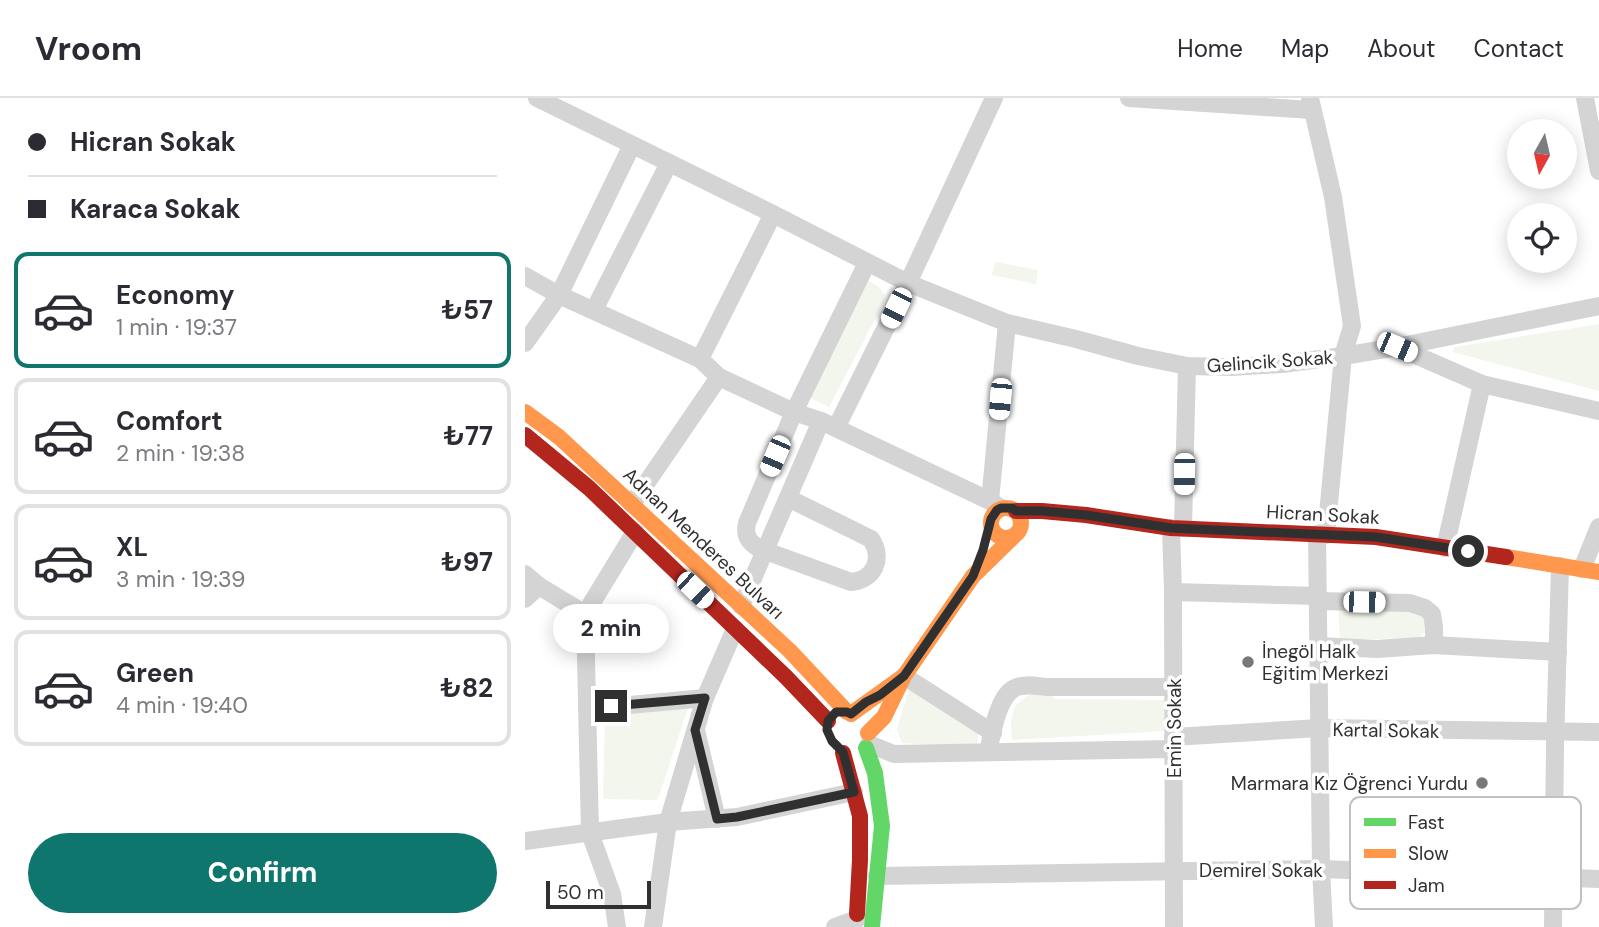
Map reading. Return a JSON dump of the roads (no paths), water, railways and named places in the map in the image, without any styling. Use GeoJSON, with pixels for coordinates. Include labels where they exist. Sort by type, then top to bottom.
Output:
{"type":"FeatureCollection","features":[{"type":"Feature","properties":{"kind":"main road","name":"Adnan Menderes Bulvarı"},"geometry":{"type":"LineString","coordinates":[[525,412],[559,437],[632,504],[790,651],[849,713]]}},
{"type":"Feature","properties":{"kind":"main road","name":"Adnan Menderes Bulvarı"},"geometry":{"type":"LineString","coordinates":[[525,435],[589,488],[786,677],[828,721]]}},
{"type":"Feature","properties":{"kind":"main road"},"geometry":{"type":"LineString","coordinates":[[973,576],[993,514],[1003,507],[1086,515]]}},
{"type":"Feature","properties":{"kind":"main road"},"geometry":{"type":"LineString","coordinates":[[862,924],[877,876],[882,826],[875,774],[868,742],[860,720],[849,713],[836,712],[828,721],[827,730],[832,741],[843,752],[850,756],[863,753],[868,742],[884,717],[904,676],[973,576],[1016,534],[1022,520],[1003,507]]}},
{"type":"Feature","properties":{"kind":"main road"},"geometry":{"type":"LineString","coordinates":[[991,524],[992,529],[1003,538],[1048,521],[1086,515]]}},
{"type":"Feature","properties":{"kind":"main road","name":"Hicran Sokak"},"geometry":{"type":"LineString","coordinates":[[1086,515],[1177,528],[1376,537],[1591,570]]}},
{"type":"Feature","properties":{"kind":"main road"},"geometry":{"type":"LineString","coordinates":[[849,713],[880,695],[904,676]]}},
{"type":"Feature","properties":{"kind":"main road"},"geometry":{"type":"LineString","coordinates":[[843,752],[860,816],[862,924]]}},
{"type":"Feature","properties":{"kind":"street","name":"Gelincik Sokak"},"geometry":{"type":"LineString","coordinates":[[537,98],[908,284],[1007,323],[1187,366],[1282,364],[1343,356],[1599,306]]}},
{"type":"Feature","properties":{"kind":"street"},"geometry":{"type":"LineString","coordinates":[[741,606],[788,498],[908,284],[994,98]]}},
{"type":"Feature","properties":{"kind":"street"},"geometry":{"type":"LineString","coordinates":[[1129,98],[1310,104],[1333,197],[1352,326],[1343,356],[1322,534],[1318,599],[1324,927]]}},
{"type":"Feature","properties":{"kind":"street"},"geometry":{"type":"LineString","coordinates":[[1585,98],[1599,171]]}},
{"type":"Feature","properties":{"kind":"street"},"geometry":{"type":"LineString","coordinates":[[525,343],[559,295],[632,145]]}},
{"type":"Feature","properties":{"kind":"street"},"geometry":{"type":"LineString","coordinates":[[594,310],[669,163]]}},
{"type":"Feature","properties":{"kind":"street"},"geometry":{"type":"LineString","coordinates":[[700,359],[773,214]]}},
{"type":"Feature","properties":{"kind":"street"},"geometry":{"type":"LineString","coordinates":[[788,498],[871,539],[877,552],[876,566],[868,576],[863,580],[851,582],[764,551],[750,542],[746,527],[794,412],[867,263]]}},
{"type":"Feature","properties":{"kind":"street"},"geometry":{"type":"LineString","coordinates":[[525,276],[559,295],[700,359],[719,377],[1003,507],[1007,323]]}},
{"type":"Feature","properties":{"kind":"street"},"geometry":{"type":"LineString","coordinates":[[1397,347],[1482,384],[1599,411]]}},
{"type":"Feature","properties":{"kind":"street","name":"Emin Sokak"},"geometry":{"type":"LineString","coordinates":[[1174,927],[1173,592],[1187,366]]}},
{"type":"Feature","properties":{"kind":"street"},"geometry":{"type":"LineString","coordinates":[[632,504],[719,377]]}},
{"type":"Feature","properties":{"kind":"street"},"geometry":{"type":"LineString","coordinates":[[1444,548],[1482,384]]}},
{"type":"Feature","properties":{"kind":"street"},"geometry":{"type":"LineString","coordinates":[[1591,570],[1599,527]]}},
{"type":"Feature","properties":{"kind":"street"},"geometry":{"type":"LineString","coordinates":[[617,927],[612,894],[590,833],[585,614],[635,532]]}},
{"type":"Feature","properties":{"kind":"street"},"geometry":{"type":"LineString","coordinates":[[1555,797],[1560,566]]}},
{"type":"Feature","properties":{"kind":"street"},"geometry":{"type":"LineString","coordinates":[[525,574],[539,586],[585,614]]}},
{"type":"Feature","properties":{"kind":"street"},"geometry":{"type":"LineString","coordinates":[[525,599],[539,586]]}},
{"type":"Feature","properties":{"kind":"street"},"geometry":{"type":"LineString","coordinates":[[1173,592],[1410,603],[1425,608],[1432,614],[1434,645]]}},
{"type":"Feature","properties":{"kind":"street"},"geometry":{"type":"LineString","coordinates":[[653,927],[668,822],[705,698],[735,629]]}},
{"type":"Feature","properties":{"kind":"street"},"geometry":{"type":"LineString","coordinates":[[1319,646],[1377,649],[1434,645],[1558,652]]}},
{"type":"Feature","properties":{"kind":"street"},"geometry":{"type":"LineString","coordinates":[[904,676],[993,733]]}},
{"type":"Feature","properties":{"kind":"street"},"geometry":{"type":"LineString","coordinates":[[988,752],[1002,703],[1012,690],[1025,686],[1173,687]]}},
{"type":"Feature","properties":{"kind":"street"},"geometry":{"type":"LineString","coordinates":[[587,709],[705,698]]}},
{"type":"Feature","properties":{"kind":"street","name":"Kartal Sokak"},"geometry":{"type":"LineString","coordinates":[[868,742],[894,754],[1173,743],[1319,728],[1599,732]]}},
{"type":"Feature","properties":{"kind":"street"},"geometry":{"type":"LineString","coordinates":[[695,730],[717,819]]}},
{"type":"Feature","properties":{"kind":"street"},"geometry":{"type":"LineString","coordinates":[[525,841],[668,822],[737,817],[854,792]]}},
{"type":"Feature","properties":{"kind":"street","name":"Demirel Sokak"},"geometry":{"type":"LineString","coordinates":[[877,876],[1350,870]]}},
{"type":"Feature","properties":{"kind":"street","name":"Demirel Sokak"},"geometry":{"type":"LineString","coordinates":[[1581,879],[1599,879]]}},
{"type":"Feature","properties":{"kind":"street"},"geometry":{"type":"LineString","coordinates":[[1553,909],[1553,927]]}},
{"type":"Feature","properties":{"kind":"street"},"geometry":{"type":"LineString","coordinates":[[835,927],[862,924]]}},
{"type":"Feature","properties":{"kind":"place","name":"İnegöl Halk Eğitim Merkezi"},"geometry":{"type":"Point","coordinates":[1248,662]}},
{"type":"Feature","properties":{"kind":"place","name":"Marmara Kız Öğrenci Yurdu"},"geometry":{"type":"Point","coordinates":[1482,783]}}]}
